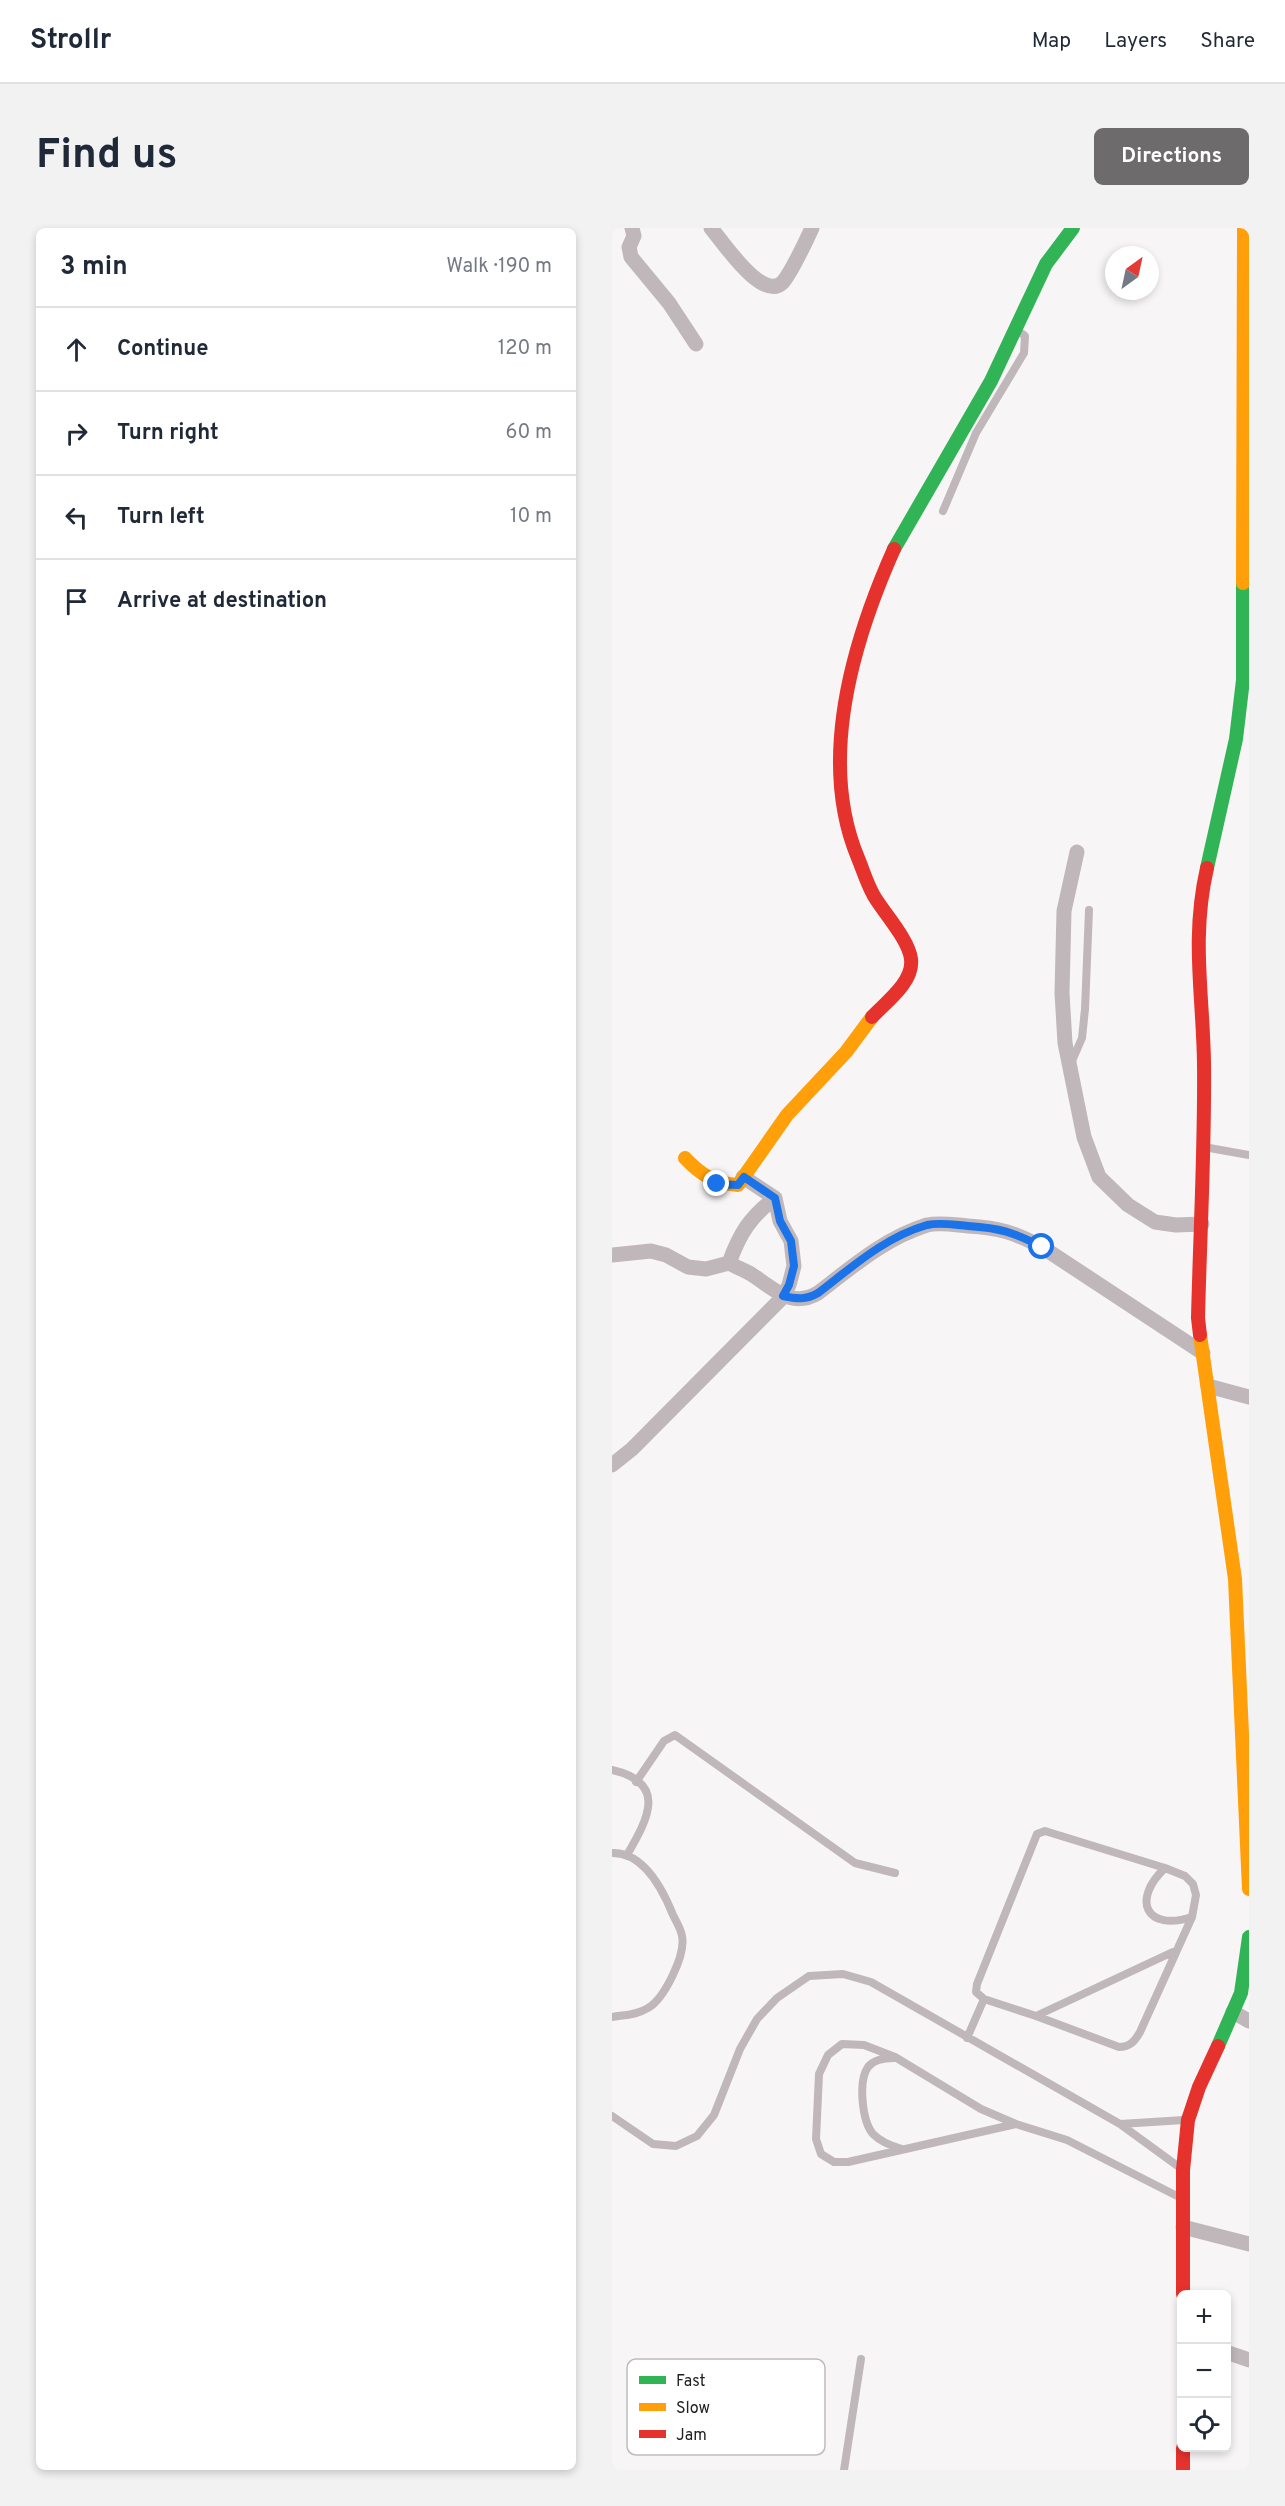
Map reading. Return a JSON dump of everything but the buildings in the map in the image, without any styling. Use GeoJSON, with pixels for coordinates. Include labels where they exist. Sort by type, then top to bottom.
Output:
{"type":"FeatureCollection","features":[{"type":"Feature","properties":{"kind":"street"},"geometry":{"type":"LineString","coordinates":[[632,228],[634,236],[629,247],[631,258],[669,303],[696,344]]}},
{"type":"Feature","properties":{"kind":"street"},"geometry":{"type":"LineString","coordinates":[[711,228],[750,275],[771,287],[783,282],[812,228]]}},
{"type":"Feature","properties":{"kind":"street"},"geometry":{"type":"LineString","coordinates":[[685,1158],[707,1180],[717,1184],[738,1185],[787,1114],[846,1052],[872,1017],[909,975],[911,959],[907,948],[873,894],[851,841],[843,797],[840,721],[866,623],[882,576],[991,381],[1046,264],[1073,228]]}},
{"type":"Feature","properties":{"kind":"street"},"geometry":{"type":"LineString","coordinates":[[1244,228],[1246,520],[1241,692],[1236,739],[1200,898],[1197,939],[1204,1062],[1198,1318],[1242,1579],[1249,1888]]}},
{"type":"Feature","properties":{"kind":"street"},"geometry":{"type":"LineString","coordinates":[[1077,852],[1064,911],[1062,993],[1065,1043],[1084,1137],[1099,1177],[1128,1205],[1155,1222],[1176,1225],[1202,1224]]}},
{"type":"Feature","properties":{"kind":"street"},"geometry":{"type":"LineString","coordinates":[[612,1465],[632,1449],[783,1296],[789,1285],[794,1266],[791,1241],[780,1221],[775,1198],[744,1177]]}},
{"type":"Feature","properties":{"kind":"street"},"geometry":{"type":"LineString","coordinates":[[729,1263],[755,1214],[775,1198]]}},
{"type":"Feature","properties":{"kind":"street"},"geometry":{"type":"LineString","coordinates":[[612,1255],[651,1251],[666,1255],[688,1267],[706,1269],[729,1263],[751,1274],[783,1296],[798,1300],[809,1298],[881,1247],[928,1225],[999,1228],[1014,1232],[1042,1247],[1203,1353]]}},
{"type":"Feature","properties":{"kind":"street"},"geometry":{"type":"LineString","coordinates":[[1208,1386],[1249,1397]]}},
{"type":"Feature","properties":{"kind":"street"},"geometry":{"type":"LineString","coordinates":[[1183,2290],[1182,2170],[1188,2120],[1198,2086],[1233,2012],[1245,1993],[1249,1937]]}},
{"type":"Feature","properties":{"kind":"street"},"geometry":{"type":"LineString","coordinates":[[1233,2012],[1249,2021]]}},
{"type":"Feature","properties":{"kind":"street"},"geometry":{"type":"LineString","coordinates":[[1183,2227],[1249,2244]]}},
{"type":"Feature","properties":{"kind":"street"},"geometry":{"type":"LineString","coordinates":[[1231,2353],[1249,2360]]}},
{"type":"Feature","properties":{"kind":"street"},"geometry":{"type":"LineString","coordinates":[[1183,2452],[1183,2470]]}},
{"type":"Feature","properties":{"kind":"lane"},"geometry":{"type":"LineString","coordinates":[[943,511],[976,433],[1024,353],[1025,336],[1016,329]]}},
{"type":"Feature","properties":{"kind":"lane"},"geometry":{"type":"LineString","coordinates":[[1070,1065],[1082,1038],[1089,910]]}},
{"type":"Feature","properties":{"kind":"lane"},"geometry":{"type":"LineString","coordinates":[[1202,1146],[1249,1155]]}},
{"type":"Feature","properties":{"kind":"lane"},"geometry":{"type":"LineString","coordinates":[[636,1782],[664,1741],[675,1734],[855,1863],[895,1873]]}},
{"type":"Feature","properties":{"kind":"lane"},"geometry":{"type":"LineString","coordinates":[[612,1770],[625,1773],[645,1788],[650,1806],[644,1826],[627,1855]]}},
{"type":"Feature","properties":{"kind":"lane"},"geometry":{"type":"LineString","coordinates":[[1045,1832],[1166,1868],[1185,1876],[1193,1884],[1196,1895],[1192,1917],[1135,2040],[1126,2047],[1119,2047],[984,1999],[976,1992],[977,1984],[1037,1834],[1045,1832]]}},
{"type":"Feature","properties":{"kind":"lane"},"geometry":{"type":"LineString","coordinates":[[612,1853],[627,1855],[652,1875],[663,1891],[682,1935],[679,1962],[658,2001],[636,2013],[612,2017]]}},
{"type":"Feature","properties":{"kind":"lane"},"geometry":{"type":"LineString","coordinates":[[1166,1868],[1152,1880],[1145,1897],[1149,1911],[1160,1920],[1175,1922],[1192,1917]]}},
{"type":"Feature","properties":{"kind":"lane"},"geometry":{"type":"LineString","coordinates":[[1036,2016],[1177,1950]]}},
{"type":"Feature","properties":{"kind":"lane"},"geometry":{"type":"LineString","coordinates":[[612,2116],[653,2144],[676,2146],[697,2136],[714,2115],[740,2049],[757,2019],[777,1998],[809,1976],[843,1974],[872,1982],[1120,2124],[1182,2170]]}},
{"type":"Feature","properties":{"kind":"lane"},"geometry":{"type":"LineString","coordinates":[[967,2038],[984,1999]]}},
{"type":"Feature","properties":{"kind":"lane"},"geometry":{"type":"LineString","coordinates":[[1016,2124],[849,2162],[834,2162],[821,2154],[816,2139],[819,2074],[828,2055],[842,2044],[864,2045],[895,2057],[981,2109],[1016,2124],[1067,2140],[1183,2199]]}},
{"type":"Feature","properties":{"kind":"lane"},"geometry":{"type":"LineString","coordinates":[[895,2057],[881,2058],[869,2066],[862,2079],[865,2120],[873,2134],[886,2144],[904,2150]]}},
{"type":"Feature","properties":{"kind":"lane"},"geometry":{"type":"LineString","coordinates":[[1120,2124],[1188,2120]]}},
{"type":"Feature","properties":{"kind":"lane"},"geometry":{"type":"LineString","coordinates":[[844,2470],[861,2359]]}},
{"type":"Feature","properties":{"kind":"traffic: fast"},"geometry":{"type":"LineString","coordinates":[[894,549],[991,381],[1046,264],[1073,228]]}},
{"type":"Feature","properties":{"kind":"traffic: fast"},"geometry":{"type":"LineString","coordinates":[[1207,868],[1236,739],[1243,680],[1243,583]]}},
{"type":"Feature","properties":{"kind":"traffic: fast"},"geometry":{"type":"LineString","coordinates":[[1218,2046],[1241,1993],[1249,1937]]}},
{"type":"Feature","properties":{"kind":"traffic: slow"},"geometry":{"type":"LineString","coordinates":[[1243,583],[1244,228]]}},
{"type":"Feature","properties":{"kind":"traffic: slow"},"geometry":{"type":"LineString","coordinates":[[685,1158],[708,1177],[738,1185],[787,1115],[846,1052],[872,1017]]}},
{"type":"Feature","properties":{"kind":"traffic: slow"},"geometry":{"type":"LineString","coordinates":[[1200,1335],[1235,1579],[1249,1889]]}},
{"type":"Feature","properties":{"kind":"traffic: jam"},"geometry":{"type":"LineString","coordinates":[[872,1017],[904,984],[911,967],[911,959],[901,935],[878,903],[858,858],[846,820],[841,781],[841,741],[845,701],[854,661],[865,622],[894,549]]}},
{"type":"Feature","properties":{"kind":"traffic: jam"},"geometry":{"type":"LineString","coordinates":[[1200,1335],[1198,1318],[1204,1095],[1199,942],[1202,894],[1207,868]]}},
{"type":"Feature","properties":{"kind":"traffic: jam"},"geometry":{"type":"LineString","coordinates":[[1183,2290],[1183,2170],[1188,2120],[1199,2087],[1218,2046]]}},
{"type":"Feature","properties":{"kind":"traffic: jam"},"geometry":{"type":"LineString","coordinates":[[1183,2452],[1183,2470]]}},
{"type":"Feature","properties":{"kind":"route"},"geometry":{"type":"LineString","coordinates":[[717,1184],[738,1185],[744,1177],[775,1198],[780,1221],[791,1241],[794,1266],[789,1285],[783,1296],[798,1300],[818,1293],[887,1243],[928,1225],[999,1228],[1014,1232],[1042,1247]]}}]}
